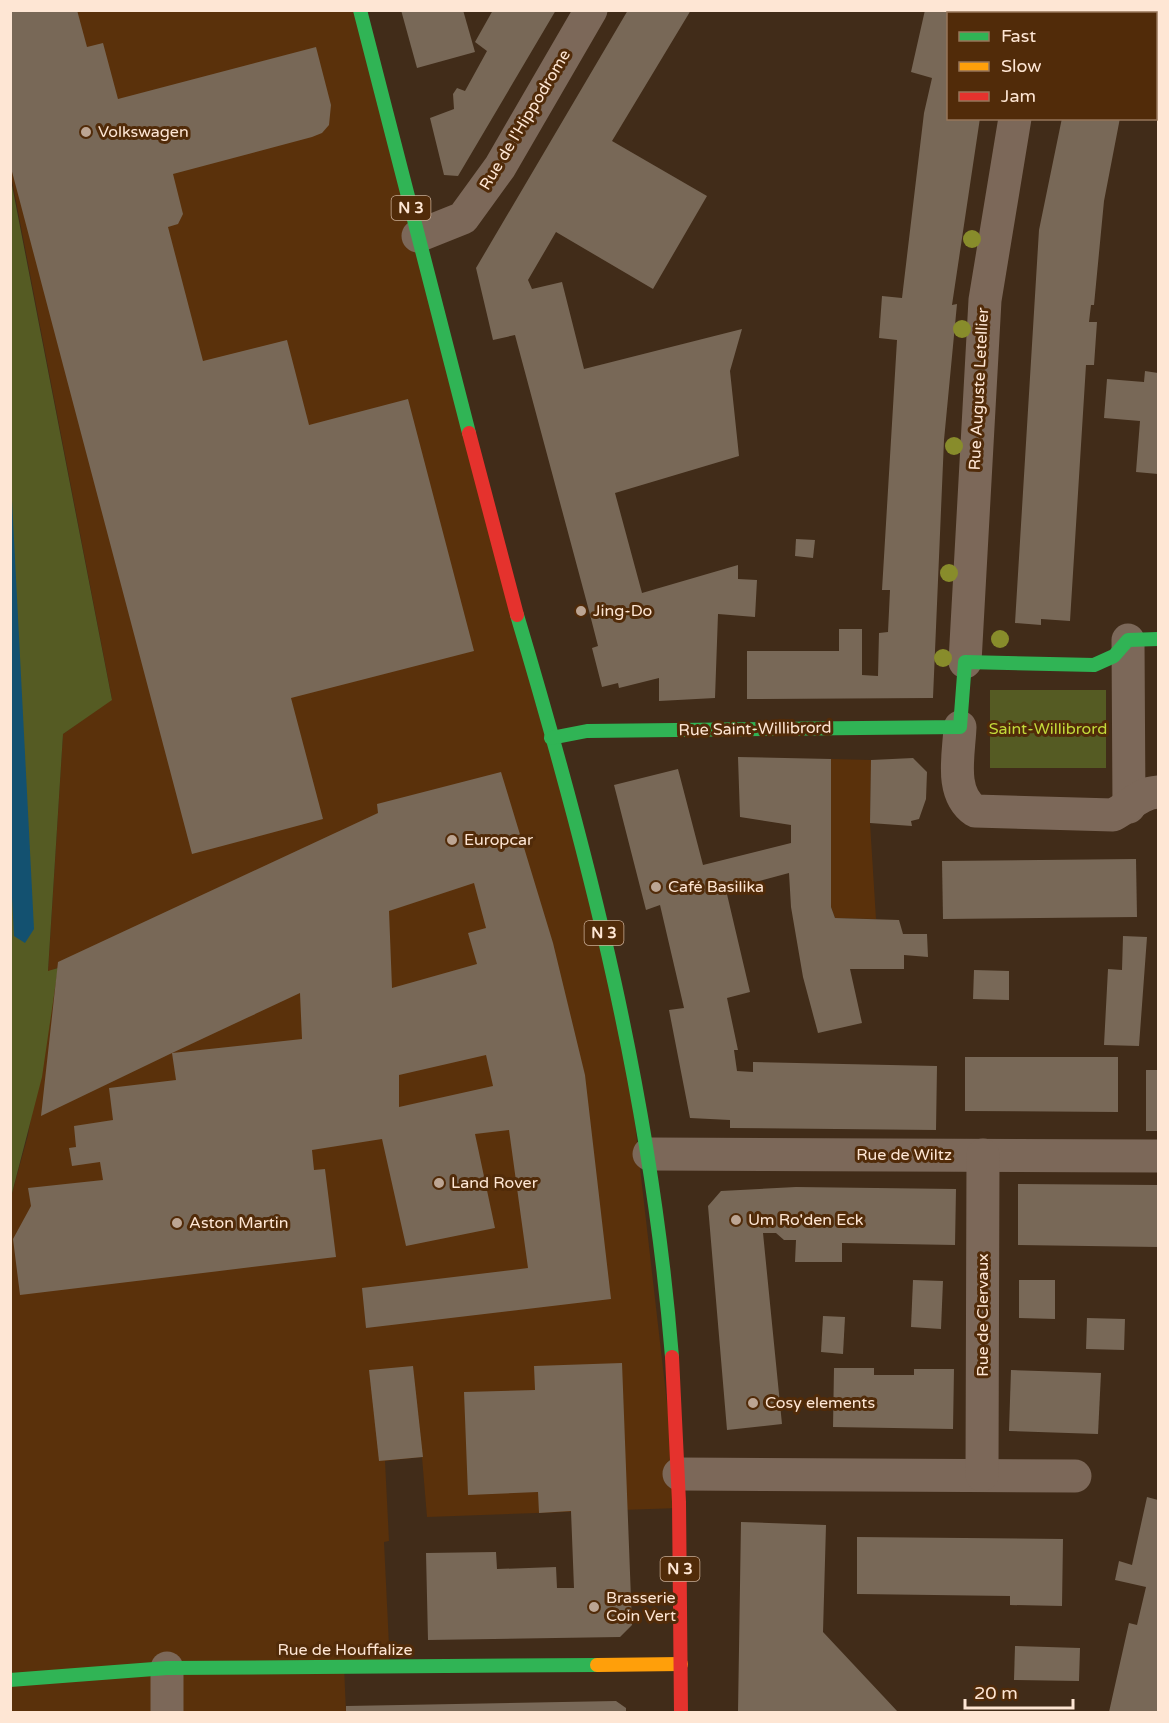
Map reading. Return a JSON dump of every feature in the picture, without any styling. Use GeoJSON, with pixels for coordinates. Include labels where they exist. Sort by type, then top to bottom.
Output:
{"type":"FeatureCollection","features":[{"type":"Feature","properties":{"kind":"main road","name":"N 3"},"geometry":{"type":"LineString","coordinates":[[360,10],[507,582],[621,1002],[649,1154],[671,1324],[679,1474],[681,1713]]}},
{"type":"Feature","properties":{"kind":"main road"},"geometry":{"type":"LineString","coordinates":[[960,727],[965,662],[1094,665],[1143,640]]}},
{"type":"Feature","properties":{"kind":"main road","name":"Rue Saint-Willibrord"},"geometry":{"type":"LineString","coordinates":[[551,738],[588,730],[960,727]]}},
{"type":"Feature","properties":{"kind":"main road","name":"Rue de Houffalize"},"geometry":{"type":"LineString","coordinates":[[10,1680],[167,1668],[681,1664]]}},
{"type":"Feature","properties":{"kind":"street","name":"Rue de l'Hippodrome"},"geometry":{"type":"LineString","coordinates":[[418,237],[463,218],[500,167],[591,10]]}},
{"type":"Feature","properties":{"kind":"street","name":"Rue Auguste Letellier"},"geometry":{"type":"LineString","coordinates":[[965,662],[985,300],[1015,120]]}},
{"type":"Feature","properties":{"kind":"street"},"geometry":{"type":"LineString","coordinates":[[1129,807],[1143,640]]}},
{"type":"Feature","properties":{"kind":"street"},"geometry":{"type":"LineString","coordinates":[[960,727],[958,785],[960,796],[966,805],[975,811],[1113,815],[1129,807],[1138,797],[1158,792]]}},
{"type":"Feature","properties":{"kind":"street","name":"Rue de Wiltz"},"geometry":{"type":"LineString","coordinates":[[649,1154],[1158,1156]]}},
{"type":"Feature","properties":{"kind":"street","name":"Rue de Clervaux"},"geometry":{"type":"LineString","coordinates":[[982,1476],[983,1155]]}},
{"type":"Feature","properties":{"kind":"street"},"geometry":{"type":"LineString","coordinates":[[679,1474],[1075,1476]]}},
{"type":"Feature","properties":{"kind":"street"},"geometry":{"type":"LineString","coordinates":[[167,1668],[167,1713]]}},
{"type":"Feature","properties":{"kind":"shaded area"},"geometry":{"type":"Polygon","coordinates":[[[11,11],[360,11],[621,1002],[679,1508],[427,1517],[422,1457],[385,1461],[389,1541],[384,1542],[390,1666],[344,1666],[346,1712],[11,1712],[11,1197],[28,1135],[57,968],[48,972],[63,734],[112,699],[11,175],[11,11]]]}},
{"type":"Feature","properties":{"kind":"shaded area"},"geometry":{"type":"Polygon","coordinates":[[[831,759],[871,760],[870,823],[876,919],[835,918],[831,907],[831,759]]]}},
{"type":"Feature","properties":{"kind":"green space"},"geometry":{"type":"Polygon","coordinates":[[[10,175],[112,700],[63,734],[48,971],[58,968],[42,1077],[11,1197],[10,175]]]}},
{"type":"Feature","properties":{"kind":"green space","name":"Saint-Willibrord"},"geometry":{"type":"Polygon","coordinates":[[[990,690],[1106,690],[1106,768],[990,768],[990,690]]]}},
{"type":"Feature","properties":{"kind":"water"},"geometry":{"type":"Polygon","coordinates":[[[11,481],[34,929],[25,943],[14,936],[10,858],[11,481]]]}},
{"type":"Feature","properties":{"kind":"building"},"geometry":{"type":"Polygon","coordinates":[[[10,10],[77,10],[87,47],[103,43],[118,99],[316,47],[331,105],[329,125],[322,133],[173,174],[183,214],[178,224],[168,227],[203,361],[287,340],[309,425],[408,399],[474,651],[291,698],[323,819],[192,854],[10,164],[10,10]]]}},
{"type":"Feature","properties":{"kind":"building"},"geometry":{"type":"Polygon","coordinates":[[[401,10],[463,10],[475,52],[417,68],[401,10]]]}},
{"type":"Feature","properties":{"kind":"building"},"geometry":{"type":"Polygon","coordinates":[[[493,10],[556,10],[458,176],[444,175],[430,118],[454,109],[453,94],[457,88],[465,91],[487,51],[475,42],[493,10]]]}},
{"type":"Feature","properties":{"kind":"building"},"geometry":{"type":"Polygon","coordinates":[[[628,10],[691,10],[612,141],[707,196],[653,289],[556,232],[528,280],[532,289],[562,282],[584,369],[742,329],[730,371],[739,456],[615,493],[642,593],[738,565],[738,579],[757,580],[755,617],[718,614],[715,698],[659,701],[659,678],[619,688],[618,683],[602,687],[592,648],[598,646],[515,335],[493,340],[476,268],[628,10]]]}},
{"type":"Feature","properties":{"kind":"building"},"geometry":{"type":"Polygon","coordinates":[[[925,10],[1004,10],[1004,12],[947,12],[947,120],[980,120],[952,305],[957,304],[944,440],[933,698],[747,699],[747,651],[839,651],[839,629],[862,629],[862,675],[878,676],[879,633],[888,632],[890,590],[882,590],[897,340],[879,338],[882,296],[902,298],[924,113],[932,78],[911,72],[925,10]]]}},
{"type":"Feature","properties":{"kind":"building"},"geometry":{"type":"Polygon","coordinates":[[[1087,10],[1146,10],[1146,12],[1086,12],[1087,10]]]}},
{"type":"Feature","properties":{"kind":"building"},"geometry":{"type":"Polygon","coordinates":[[[1062,120],[1120,120],[1104,201],[1094,305],[1091,305],[1089,322],[1097,322],[1094,365],[1086,365],[1070,621],[1041,619],[1041,625],[1015,623],[1039,230],[1062,120]]]}},
{"type":"Feature","properties":{"kind":"building"},"geometry":{"type":"Polygon","coordinates":[[[1145,371],[1158,373],[1158,474],[1136,472],[1140,421],[1104,418],[1107,379],[1144,382],[1145,371]]]}},
{"type":"Feature","properties":{"kind":"building"},"geometry":{"type":"Polygon","coordinates":[[[796,539],[815,540],[813,558],[795,556],[796,539]]]}},
{"type":"Feature","properties":{"kind":"building"},"geometry":{"type":"Polygon","coordinates":[[[738,757],[831,759],[831,907],[835,918],[899,920],[903,934],[927,934],[928,957],[904,955],[904,969],[850,969],[862,1023],[818,1033],[803,977],[791,907],[789,873],[726,890],[750,992],[727,998],[738,1050],[734,1050],[737,1071],[753,1072],[753,1062],[937,1066],[936,1130],[730,1128],[730,1120],[690,1118],[669,1010],[684,1008],[660,905],[646,910],[614,785],[678,769],[703,865],[791,843],[791,825],[740,817],[738,757]]]}},
{"type":"Feature","properties":{"kind":"building"},"geometry":{"type":"Polygon","coordinates":[[[913,758],[927,772],[926,799],[919,819],[911,821],[912,826],[870,823],[871,760],[913,758]]]}},
{"type":"Feature","properties":{"kind":"building"},"geometry":{"type":"Polygon","coordinates":[[[501,772],[553,943],[585,1075],[611,1299],[366,1328],[362,1288],[528,1268],[509,1130],[475,1134],[495,1228],[406,1246],[382,1139],[312,1150],[314,1170],[325,1169],[336,1257],[20,1295],[13,1239],[31,1206],[28,1188],[103,1180],[100,1162],[72,1166],[69,1148],[76,1147],[74,1126],[113,1120],[109,1088],[176,1080],[172,1053],[41,1116],[58,962],[378,813],[377,804],[501,772]],[[474,883],[389,911],[392,988],[477,964],[468,933],[486,928],[474,883]],[[300,993],[172,1053],[302,1039],[300,993]],[[486,1055],[399,1075],[399,1107],[493,1086],[486,1055]]]}},
{"type":"Feature","properties":{"kind":"building"},"geometry":{"type":"Polygon","coordinates":[[[1136,859],[1137,917],[943,919],[942,861],[1136,859]]]}},
{"type":"Feature","properties":{"kind":"building"},"geometry":{"type":"Polygon","coordinates":[[[1123,936],[1147,937],[1139,1046],[1104,1045],[1108,969],[1122,970],[1123,936]]]}},
{"type":"Feature","properties":{"kind":"building"},"geometry":{"type":"Polygon","coordinates":[[[974,970],[1009,971],[1009,1000],[973,999],[974,970]]]}},
{"type":"Feature","properties":{"kind":"building"},"geometry":{"type":"Polygon","coordinates":[[[965,1057],[1118,1057],[1118,1112],[965,1111],[965,1057]]]}},
{"type":"Feature","properties":{"kind":"building"},"geometry":{"type":"Polygon","coordinates":[[[1146,1070],[1158,1070],[1158,1131],[1146,1131],[1146,1070]]]}},
{"type":"Feature","properties":{"kind":"building"},"geometry":{"type":"Polygon","coordinates":[[[1018,1184],[1158,1185],[1158,1247],[1018,1245],[1018,1184]]]}},
{"type":"Feature","properties":{"kind":"building"},"geometry":{"type":"Polygon","coordinates":[[[796,1187],[956,1189],[955,1245],[842,1243],[842,1262],[795,1262],[796,1240],[784,1240],[776,1233],[763,1233],[782,1424],[727,1430],[708,1206],[721,1191],[796,1187]]]}},
{"type":"Feature","properties":{"kind":"building"},"geometry":{"type":"Polygon","coordinates":[[[913,1280],[943,1281],[941,1329],[911,1327],[913,1280]]]}},
{"type":"Feature","properties":{"kind":"building"},"geometry":{"type":"Polygon","coordinates":[[[1019,1280],[1055,1280],[1055,1319],[1019,1318],[1019,1280]]]}},
{"type":"Feature","properties":{"kind":"building"},"geometry":{"type":"Polygon","coordinates":[[[823,1316],[845,1317],[843,1354],[821,1352],[823,1316]]]}},
{"type":"Feature","properties":{"kind":"building"},"geometry":{"type":"Polygon","coordinates":[[[1087,1318],[1125,1319],[1124,1350],[1086,1349],[1087,1318]]]}},
{"type":"Feature","properties":{"kind":"building"},"geometry":{"type":"Polygon","coordinates":[[[622,1363],[632,1625],[620,1637],[428,1640],[426,1553],[496,1552],[497,1569],[556,1567],[557,1588],[574,1588],[571,1511],[539,1513],[538,1492],[468,1495],[464,1392],[535,1390],[534,1366],[622,1363]]]}},
{"type":"Feature","properties":{"kind":"building"},"geometry":{"type":"Polygon","coordinates":[[[413,1366],[423,1457],[379,1461],[369,1370],[413,1366]]]}},
{"type":"Feature","properties":{"kind":"building"},"geometry":{"type":"Polygon","coordinates":[[[834,1368],[874,1368],[874,1375],[914,1375],[914,1369],[954,1369],[953,1429],[833,1427],[834,1368]]]}},
{"type":"Feature","properties":{"kind":"building"},"geometry":{"type":"Polygon","coordinates":[[[1011,1370],[1101,1373],[1098,1434],[1009,1431],[1011,1370]]]}},
{"type":"Feature","properties":{"kind":"building"},"geometry":{"type":"Polygon","coordinates":[[[1147,1497],[1158,1500],[1158,1712],[1109,1712],[1129,1623],[1137,1625],[1146,1587],[1115,1580],[1119,1561],[1132,1565],[1147,1497]]]}},
{"type":"Feature","properties":{"kind":"building"},"geometry":{"type":"Polygon","coordinates":[[[741,1522],[826,1525],[823,1632],[898,1712],[738,1712],[741,1522]]]}},
{"type":"Feature","properties":{"kind":"building"},"geometry":{"type":"Polygon","coordinates":[[[857,1537],[1063,1539],[1062,1606],[1010,1605],[1010,1596],[857,1594],[857,1537]]]}},
{"type":"Feature","properties":{"kind":"building"},"geometry":{"type":"Polygon","coordinates":[[[1015,1646],[1080,1648],[1079,1681],[1014,1680],[1015,1646]]]}},
{"type":"Feature","properties":{"kind":"building"},"geometry":{"type":"Polygon","coordinates":[[[616,1701],[626,1708],[626,1712],[346,1712],[346,1706],[616,1701]]]}},
{"type":"Feature","properties":{"kind":"traffic: fast"},"geometry":{"type":"LineString","coordinates":[[360,10],[469,433]]}},
{"type":"Feature","properties":{"kind":"traffic: fast"},"geometry":{"type":"LineString","coordinates":[[517,615],[569,799],[614,982],[649,1167],[672,1357]]}},
{"type":"Feature","properties":{"kind":"traffic: fast"},"geometry":{"type":"LineString","coordinates":[[551,738],[587,731],[960,727],[965,662],[1094,665],[1114,656],[1128,640],[1158,639]]}},
{"type":"Feature","properties":{"kind":"traffic: fast"},"geometry":{"type":"LineString","coordinates":[[10,1680],[167,1668],[597,1665]]}},
{"type":"Feature","properties":{"kind":"traffic: slow"},"geometry":{"type":"LineString","coordinates":[[597,1665],[681,1664]]}},
{"type":"Feature","properties":{"kind":"traffic: jam"},"geometry":{"type":"LineString","coordinates":[[469,433],[517,615]]}},
{"type":"Feature","properties":{"kind":"traffic: jam"},"geometry":{"type":"LineString","coordinates":[[672,1357],[679,1502],[681,1712]]}},
{"type":"Feature","properties":{"kind":"place","name":"Volkswagen"},"geometry":{"type":"Point","coordinates":[86,132]}},
{"type":"Feature","properties":{"kind":"place","name":"Jing-Do"},"geometry":{"type":"Point","coordinates":[581,611]}},
{"type":"Feature","properties":{"kind":"place","name":"Europcar"},"geometry":{"type":"Point","coordinates":[452,840]}},
{"type":"Feature","properties":{"kind":"place","name":"Café Basilika"},"geometry":{"type":"Point","coordinates":[656,887]}},
{"type":"Feature","properties":{"kind":"place","name":"Land Rover"},"geometry":{"type":"Point","coordinates":[439,1183]}},
{"type":"Feature","properties":{"kind":"place","name":"Um Ro'den Eck"},"geometry":{"type":"Point","coordinates":[736,1220]}},
{"type":"Feature","properties":{"kind":"place","name":"Aston Martin"},"geometry":{"type":"Point","coordinates":[177,1223]}},
{"type":"Feature","properties":{"kind":"place","name":"Cosy elements"},"geometry":{"type":"Point","coordinates":[753,1403]}},
{"type":"Feature","properties":{"kind":"place","name":"Brasserie Coin Vert"},"geometry":{"type":"Point","coordinates":[594,1607]}}]}
